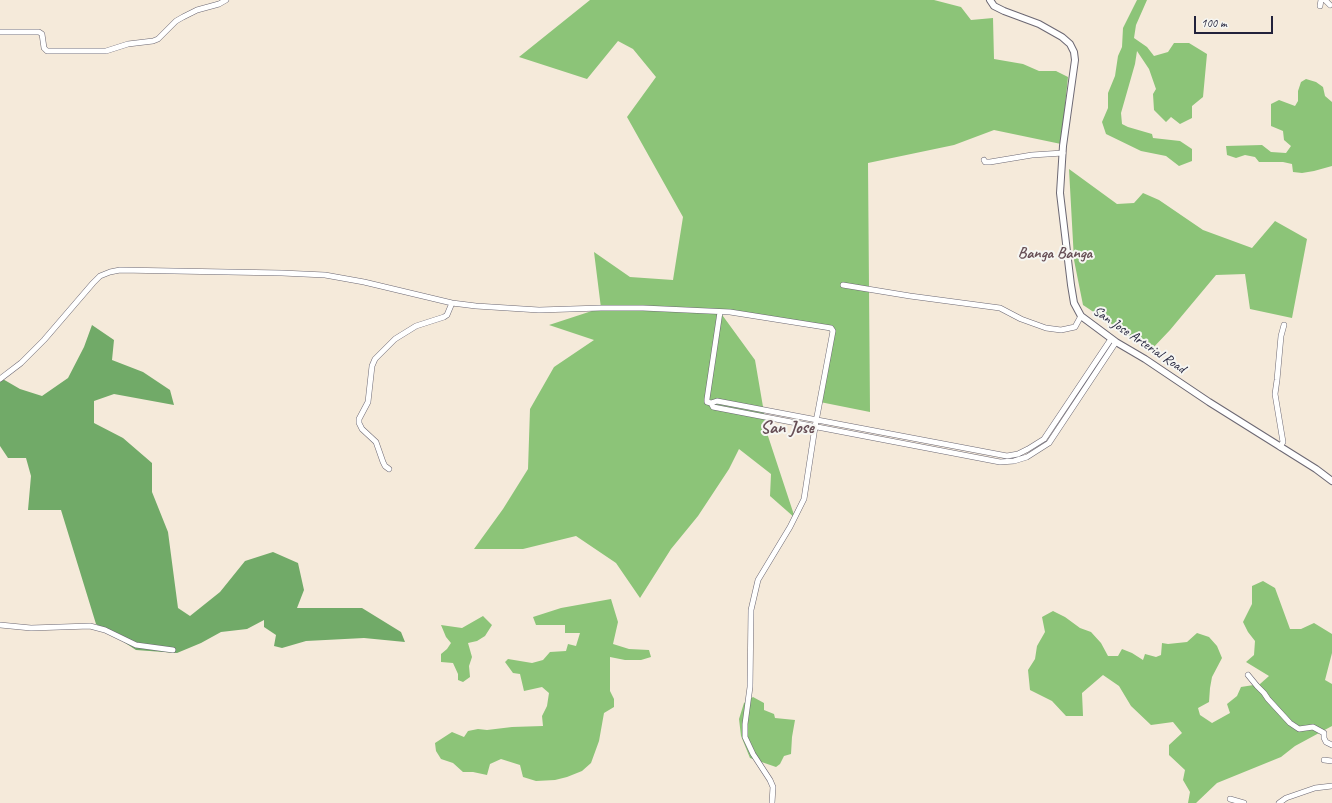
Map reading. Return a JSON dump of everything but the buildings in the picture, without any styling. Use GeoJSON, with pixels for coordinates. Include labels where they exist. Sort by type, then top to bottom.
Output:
{"type":"FeatureCollection","features":[{"type":"Feature","properties":{"kind":"main road","name":"San Jose Arterial Road"},"geometry":{"type":"LineString","coordinates":[[990,0],[994,6],[1039,24],[1062,37],[1070,44],[1074,52],[1075,60],[1063,153],[1060,193],[1074,303],[1081,316],[1114,341],[1145,359],[1316,469],[1332,481]]}},
{"type":"Feature","properties":{"kind":"street"},"geometry":{"type":"LineString","coordinates":[[0,32],[39,32],[42,34],[44,48],[47,51],[106,51],[123,45],[158,39],[176,21],[197,10],[219,4],[226,0]]}},
{"type":"Feature","properties":{"kind":"street"},"geometry":{"type":"LineString","coordinates":[[1325,0],[1330,5]]}},
{"type":"Feature","properties":{"kind":"street"},"geometry":{"type":"LineString","coordinates":[[984,160],[985,162],[990,162],[1032,155],[1063,153]]}},
{"type":"Feature","properties":{"kind":"street"},"geometry":{"type":"LineString","coordinates":[[0,379],[21,363],[44,340],[100,276],[120,270],[325,275],[364,282],[452,303],[506,309],[538,310],[601,308],[730,312],[831,328],[833,331],[816,420],[804,499],[790,527],[758,580],[751,610],[750,687],[745,724],[746,736],[753,754],[773,787],[772,803]]}},
{"type":"Feature","properties":{"kind":"street"},"geometry":{"type":"LineString","coordinates":[[843,285],[1000,308],[1021,319],[1046,328],[1061,330],[1075,327],[1081,316]]}},
{"type":"Feature","properties":{"kind":"street"},"geometry":{"type":"LineString","coordinates":[[389,469],[383,462],[376,442],[362,429],[359,419],[368,402],[372,366],[375,358],[395,340],[416,326],[444,317],[452,303]]}},
{"type":"Feature","properties":{"kind":"street"},"geometry":{"type":"LineString","coordinates":[[720,312],[707,399],[708,402],[712,403],[713,407],[1000,462],[1014,461],[1027,457],[1049,443],[1114,341]]}},
{"type":"Feature","properties":{"kind":"street"},"geometry":{"type":"LineString","coordinates":[[1280,447],[1282,442],[1275,394],[1281,336],[1284,324]]}},
{"type":"Feature","properties":{"kind":"street"},"geometry":{"type":"LineString","coordinates":[[712,403],[717,401],[1007,456],[1018,454],[1044,439],[1114,341]]}},
{"type":"Feature","properties":{"kind":"street"},"geometry":{"type":"LineString","coordinates":[[0,625],[31,628],[90,626],[105,630],[136,645],[173,650]]}},
{"type":"Feature","properties":{"kind":"street"},"geometry":{"type":"LineString","coordinates":[[1248,675],[1290,723],[1299,729],[1313,727],[1324,733],[1326,742],[1332,745]]}},
{"type":"Feature","properties":{"kind":"street"},"geometry":{"type":"LineString","coordinates":[[1324,760],[1332,761]]}},
{"type":"Feature","properties":{"kind":"street"},"geometry":{"type":"LineString","coordinates":[[1279,803],[1286,798],[1315,788],[1332,786]]}},
{"type":"Feature","properties":{"kind":"street"},"geometry":{"type":"LineString","coordinates":[[1230,799],[1244,803]]}},
{"type":"Feature","properties":{"kind":"green space"},"geometry":{"type":"Polygon","coordinates":[[[590,0],[934,0],[961,7],[971,20],[993,18],[994,59],[1023,64],[1039,71],[1056,71],[1068,77],[1061,144],[994,130],[954,145],[868,163],[870,412],[820,402],[833,331],[720,312],[755,360],[768,436],[795,518],[770,496],[771,474],[739,449],[729,469],[698,516],[671,549],[640,598],[616,563],[576,536],[523,549],[474,549],[503,509],[528,469],[530,409],[554,367],[594,340],[549,325],[601,308],[594,252],[630,277],[673,280],[683,217],[627,117],[656,77],[633,49],[618,41],[587,79],[519,57],[590,0]]]}},
{"type":"Feature","properties":{"kind":"green space"},"geometry":{"type":"Polygon","coordinates":[[[1137,0],[1147,0],[1136,25],[1134,38],[1147,47],[1154,56],[1168,52],[1174,43],[1189,43],[1207,54],[1203,97],[1192,106],[1192,118],[1180,124],[1171,117],[1166,122],[1154,110],[1153,94],[1156,89],[1149,69],[1137,51],[1135,64],[1121,113],[1122,124],[1152,134],[1153,138],[1180,141],[1192,149],[1192,161],[1179,166],[1166,156],[1141,151],[1106,134],[1102,122],[1108,108],[1108,93],[1115,76],[1118,56],[1122,47],[1123,28],[1137,0]]]}},
{"type":"Feature","properties":{"kind":"green space"},"geometry":{"type":"Polygon","coordinates":[[[1306,79],[1316,82],[1323,87],[1325,96],[1332,102],[1332,166],[1302,173],[1293,172],[1292,164],[1283,162],[1259,162],[1255,157],[1245,155],[1236,158],[1227,155],[1226,146],[1262,145],[1271,152],[1286,153],[1291,146],[1284,140],[1283,131],[1271,126],[1271,104],[1279,100],[1295,106],[1298,101],[1298,91],[1301,82],[1306,79]]]}},
{"type":"Feature","properties":{"kind":"green space"},"geometry":{"type":"Polygon","coordinates":[[[1069,169],[1117,204],[1134,203],[1143,193],[1159,200],[1203,230],[1252,248],[1275,221],[1307,239],[1292,318],[1250,309],[1245,274],[1216,275],[1170,330],[1151,350],[1083,305],[1074,260],[1069,169]]]}},
{"type":"Feature","properties":{"kind":"green space"},"geometry":{"type":"Polygon","coordinates":[[[92,325],[114,340],[112,360],[143,372],[170,390],[174,405],[114,394],[94,401],[94,423],[123,438],[152,463],[152,492],[168,532],[178,608],[190,616],[220,592],[245,561],[273,552],[298,563],[304,590],[297,608],[362,608],[401,632],[405,642],[364,638],[306,641],[282,648],[274,646],[276,635],[264,627],[264,620],[247,629],[221,632],[201,643],[177,653],[136,650],[96,624],[61,510],[28,510],[31,476],[26,458],[8,458],[0,446],[1,378],[20,389],[42,396],[68,378],[84,347],[92,325]]]}},
{"type":"Feature","properties":{"kind":"green space"},"geometry":{"type":"Polygon","coordinates":[[[1263,581],[1275,588],[1290,629],[1301,629],[1314,623],[1332,634],[1332,653],[1325,680],[1332,684],[1332,726],[1295,746],[1281,757],[1217,783],[1196,803],[1188,803],[1190,792],[1183,780],[1185,770],[1169,755],[1169,745],[1182,733],[1173,722],[1151,725],[1131,706],[1119,686],[1103,675],[1082,693],[1083,716],[1066,716],[1052,701],[1030,690],[1028,670],[1035,659],[1037,646],[1045,632],[1042,617],[1053,611],[1065,617],[1080,628],[1091,632],[1101,643],[1108,656],[1118,656],[1122,649],[1143,660],[1145,654],[1156,657],[1161,655],[1162,643],[1168,644],[1187,642],[1197,633],[1209,637],[1217,646],[1222,658],[1212,677],[1209,702],[1198,708],[1200,715],[1212,723],[1230,713],[1227,704],[1237,696],[1241,687],[1260,684],[1269,676],[1246,662],[1254,655],[1255,641],[1243,622],[1252,604],[1252,586],[1263,581]]]}},
{"type":"Feature","properties":{"kind":"green space"},"geometry":{"type":"Polygon","coordinates":[[[611,599],[618,622],[613,644],[629,649],[649,650],[651,657],[641,660],[625,660],[610,657],[610,691],[614,699],[614,707],[604,713],[599,741],[591,763],[582,771],[567,777],[555,780],[536,781],[523,777],[520,765],[501,759],[490,764],[487,775],[473,772],[463,772],[453,763],[441,759],[436,751],[435,743],[452,732],[464,737],[468,731],[478,729],[487,730],[512,727],[543,726],[542,716],[547,706],[549,693],[542,687],[524,691],[520,674],[513,673],[505,662],[508,659],[532,663],[543,660],[550,652],[566,651],[568,644],[576,646],[580,633],[565,633],[565,625],[536,625],[533,617],[561,608],[611,599]]]}},
{"type":"Feature","properties":{"kind":"green space"},"geometry":{"type":"Polygon","coordinates":[[[483,616],[492,625],[485,636],[477,641],[468,643],[472,657],[469,666],[470,677],[463,682],[458,680],[458,674],[453,663],[441,662],[441,654],[451,643],[446,637],[441,625],[462,628],[483,616]]]}},
{"type":"Feature","properties":{"kind":"green space"},"geometry":{"type":"Polygon","coordinates":[[[753,697],[764,703],[764,710],[774,714],[775,718],[795,720],[791,754],[784,756],[780,764],[776,767],[750,758],[741,736],[739,719],[744,703],[753,697]]]}},
{"type":"Feature","properties":{"kind":"district","name":"Banga Banga"},"geometry":{"type":"Point","coordinates":[1055,254]}},
{"type":"Feature","properties":{"kind":"district","name":"San Jose"},"geometry":{"type":"Point","coordinates":[787,428]}}]}
